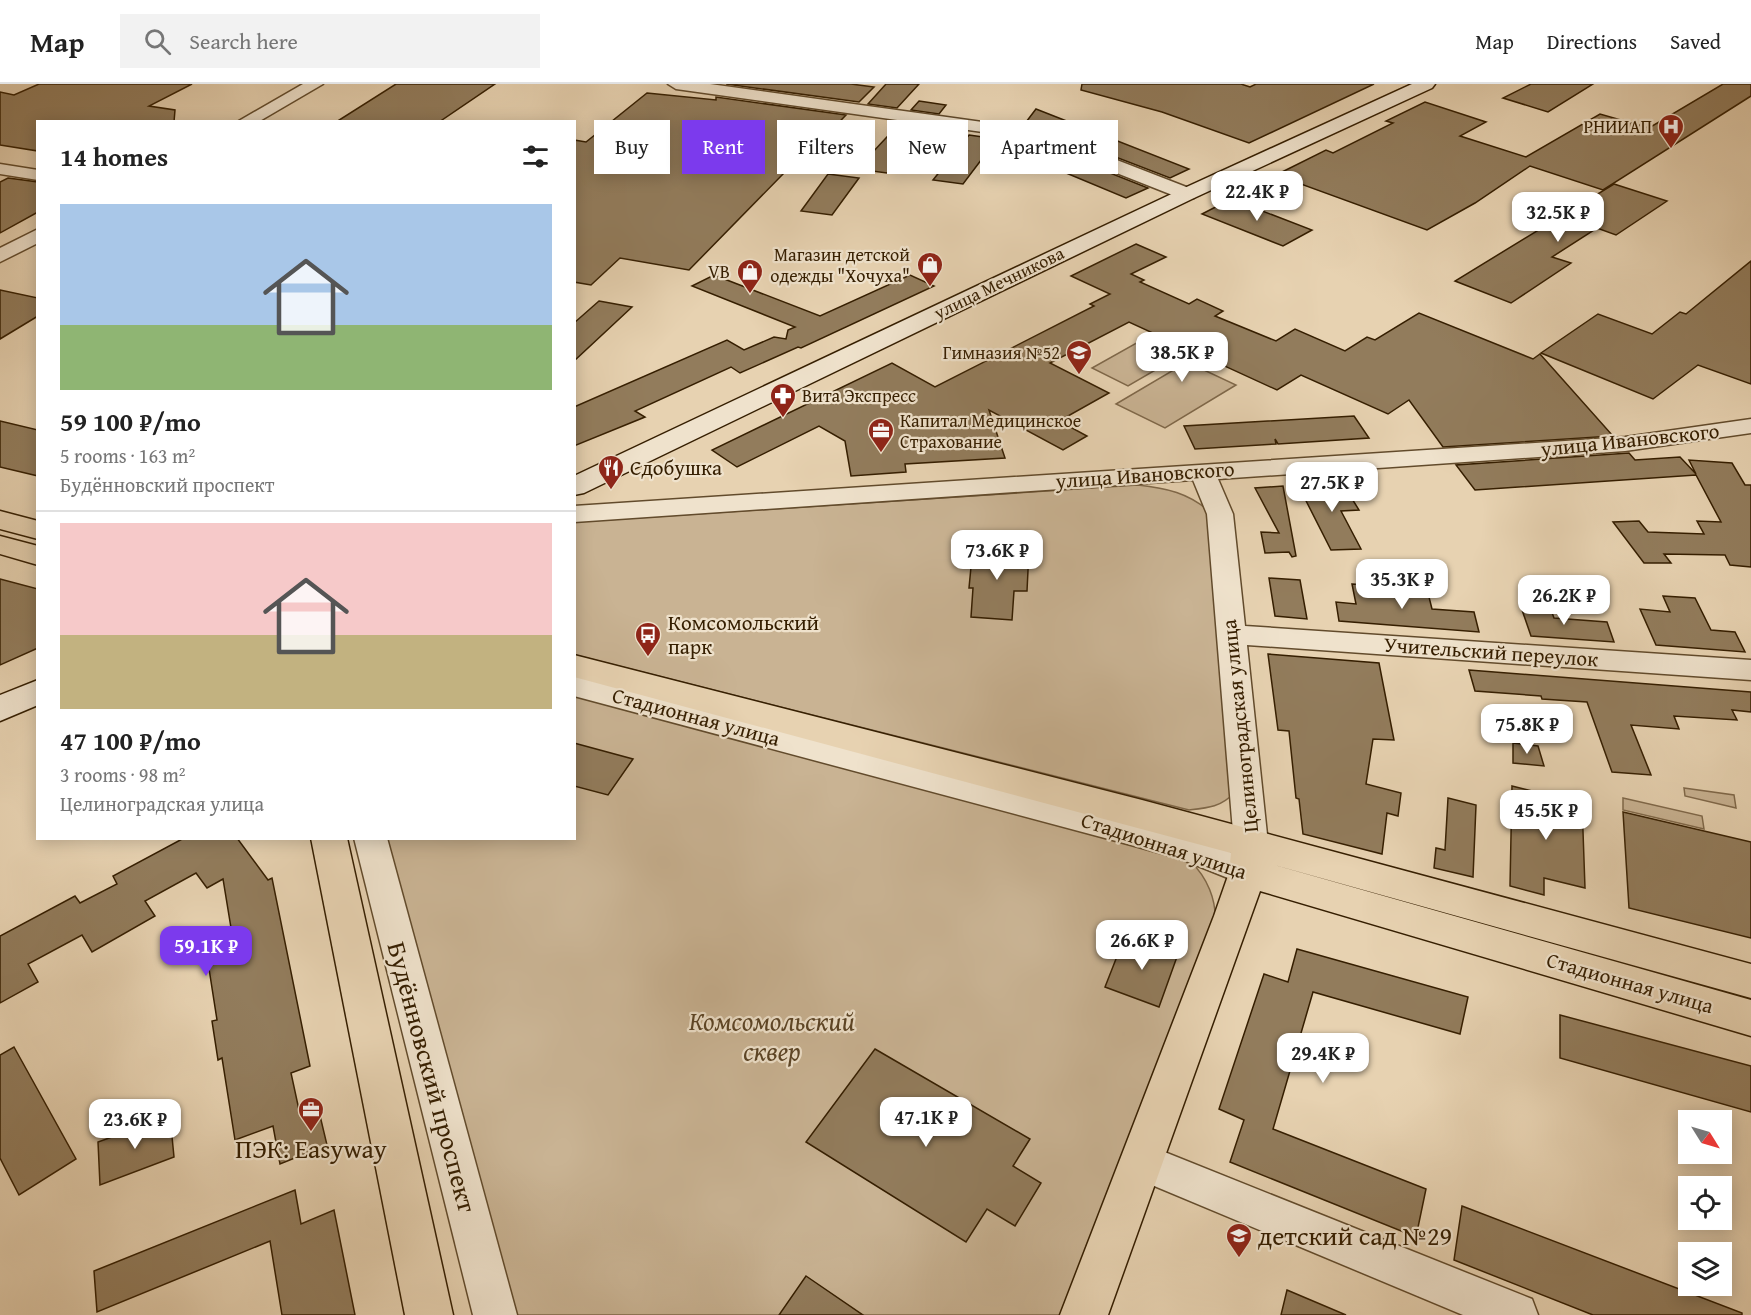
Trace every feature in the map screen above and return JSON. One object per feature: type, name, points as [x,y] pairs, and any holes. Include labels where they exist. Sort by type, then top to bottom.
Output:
[{"type":"main road","name":"улица Мечникова","points":[[585,482],[1187,194],[1426,84]]},
{"type":"main road","points":[[0,520],[36,529]]},
{"type":"main road","points":[[0,545],[36,555]]},
{"type":"main road","name":"Стадионная улица","points":[[576,667],[1249,859],[1751,1018]]},
{"type":"main road","points":[[0,709],[36,692]]},
{"type":"main road","name":"Будённовский проспект","points":[[329,840],[429,1315]]},
{"type":"main road","name":"Стадионная улица","points":[[1249,859],[1751,981]]},
{"type":"main road","name":"Целиноградская улица","points":[[1084,1315],[1142,1162],[1249,859]]},
{"type":"street","points":[[249,120],[315,84]]},
{"type":"street","points":[[676,84],[1011,131],[1049,140],[1187,194]]},
{"type":"street","points":[[0,169],[36,175]]},
{"type":"street","points":[[0,256],[36,237]]},
{"type":"street","name":"улица Ивановского","points":[[576,514],[1625,444],[1748,432]]},
{"type":"street","name":"Целиноградская улица","points":[[1202,471],[1220,514],[1249,859]]},
{"type":"street","points":[[585,482],[587,499],[598,508],[609,512]]},
{"type":"street","name":"Учительский переулок","points":[[1231,634],[1751,670]]},
{"type":"street","name":"Стадионная улица","points":[[576,687],[1186,848],[1249,859]]},
{"type":"street","name":"Будённовский проспект","points":[[371,840],[495,1315]]},
{"type":"street","points":[[1142,1162],[1516,1315]]},
{"type":"green space","points":[[1140,341],[1176,358],[1128,386],[1092,368]]},
{"type":"green space","points":[[1187,362],[1236,385],[1165,428],[1116,404]]},
{"type":"green space","points":[[1138,485],[1177,492],[1194,500],[1210,512],[1234,793],[1214,806],[1189,810],[576,655],[576,522]]},
{"type":"green space","name":"Комсомольский сквер","points":[[576,695],[1190,861],[1201,874],[1210,890],[1215,924],[1066,1315],[512,1315],[384,840],[576,840]]},
{"type":"green space","points":[[1684,788],[1734,795],[1736,808],[1685,796]]},
{"type":"green space","points":[[1623,798],[1702,816],[1704,829],[1623,810]]},
{"type":"building","points":[[39,84],[192,84],[149,106],[175,110],[174,120],[36,120],[36,151],[0,145],[0,92],[14,95]]},
{"type":"building","points":[[396,84],[495,84],[442,120],[339,120]]},
{"type":"building","points":[[726,84],[851,84],[874,87],[859,102]]},
{"type":"building","points":[[886,84],[919,84],[897,108],[868,104]]},
{"type":"building","points":[[1082,84],[1241,84],[1250,87],[1256,84],[1374,84],[1249,143],[1162,112],[1081,90]]},
{"type":"building","points":[[1531,84],[1593,84],[1548,112],[1503,98]]},
{"type":"building","points":[[1723,84],[1751,84],[1751,96],[1603,190],[1530,166],[1475,203],[1427,230],[1276,175],[1326,150],[1333,153],[1393,123],[1386,121],[1425,102],[1486,122],[1460,136],[1526,157],[1600,114],[1649,128]]},
{"type":"building","points":[[647,93],[716,100],[716,97],[846,115],[841,120],[777,120],[777,174],[783,174],[689,270],[620,258],[591,285],[576,282],[576,140],[586,142],[594,136],[594,174],[670,174],[670,120],[613,120]]},
{"type":"building","points":[[919,101],[946,105],[939,114],[911,110]]},
{"type":"building","points":[[1036,109],[1064,120],[1028,120]]},
{"type":"building","points":[[968,136],[980,137],[980,162],[963,184],[933,180],[938,174],[968,174]]},
{"type":"building","points":[[887,137],[887,173],[875,171],[875,150]]},
{"type":"building","points":[[1118,141],[1189,169],[1170,178],[1118,158]]},
{"type":"building","points":[[828,174],[859,178],[832,215],[801,211]]},
{"type":"building","points":[[1068,174],[1113,174],[1148,188],[1126,198]]},
{"type":"building","points":[[8,178],[36,182],[36,213],[0,233],[0,182]]},
{"type":"building","points":[[1614,184],[1667,201],[1616,235],[1597,228],[1552,257],[1571,263],[1511,303],[1455,281]]},
{"type":"building","points":[[1231,199],[1312,230],[1283,246],[1202,214]]},
{"type":"building","points":[[1136,244],[1166,257],[1131,274],[1144,280],[1140,282],[1189,304],[1197,299],[1223,311],[1215,316],[1276,341],[1295,329],[1345,351],[1367,337],[1375,340],[1419,313],[1533,359],[1540,354],[1613,436],[1443,447],[1409,400],[1388,414],[1301,375],[1277,390],[1129,322],[1050,363],[1109,393],[1059,421],[1087,436],[1063,450],[989,410],[1005,458],[905,464],[906,472],[851,476],[845,441],[819,426],[737,467],[712,450],[892,363],[935,387],[1094,306],[1090,304],[1110,294],[1071,276]]},
{"type":"building","points":[[1751,261],[1751,384],[1698,365],[1653,399],[1541,353],[1598,314],[1652,334],[1680,312],[1686,314]]},
{"type":"building","points":[[714,275],[820,316],[910,275],[934,286],[801,348],[798,347],[740,373],[731,367],[635,411],[645,417],[576,445],[576,406],[727,340],[744,350],[774,337],[786,339],[788,330],[795,327],[692,286]]},
{"type":"building","points":[[0,290],[36,298],[36,317],[0,339]]},
{"type":"building","points":[[599,301],[632,307],[576,359],[576,321]]},
{"type":"building","points":[[1354,416],[1369,438],[1278,444],[1275,439],[1276,444],[1195,449],[1184,426]]},
{"type":"building","points":[[0,421],[36,430],[36,476],[0,467]]},
{"type":"building","points":[[1629,453],[1635,460],[1680,457],[1696,474],[1689,460],[1732,463],[1745,485],[1751,485],[1751,567],[1730,565],[1725,555],[1664,554],[1671,563],[1644,563],[1613,522],[1639,521],[1648,532],[1704,534],[1697,521],[1721,522],[1696,475],[1475,490],[1456,465]]},
{"type":"building","points":[[1341,481],[1359,510],[1341,511],[1361,549],[1331,550],[1298,485]]},
{"type":"building","points":[[1283,486],[1296,556],[1292,557],[1289,552],[1265,553],[1261,532],[1279,533],[1255,488]]},
{"type":"building","points":[[973,546],[1029,550],[1027,591],[1014,591],[1012,620],[971,617],[973,588],[969,588]]},
{"type":"building","points":[[1269,578],[1300,580],[1307,619],[1275,616]]},
{"type":"building","points":[[0,579],[36,588],[36,649],[0,665]]},
{"type":"building","points":[[1352,584],[1427,589],[1432,609],[1474,612],[1479,632],[1339,621],[1336,602],[1356,604]]},
{"type":"building","points":[[1663,596],[1695,598],[1711,630],[1735,632],[1745,652],[1656,645],[1640,609],[1670,612]]},
{"type":"building","points":[[1520,604],[1550,607],[1554,618],[1607,622],[1614,642],[1531,636]]},
{"type":"building","points":[[1268,654],[1379,663],[1394,740],[1373,739],[1366,784],[1401,793],[1398,816],[1387,813],[1382,854],[1303,834],[1299,799],[1296,798],[1289,731],[1278,730]]},
{"type":"building","points":[[1469,670],[1751,692],[1751,712],[1732,710],[1737,720],[1674,716],[1679,729],[1631,725],[1651,775],[1612,772],[1587,702],[1475,691]]},
{"type":"building","points":[[1513,743],[1538,746],[1544,766],[1513,763]]},
{"type":"building","points":[[576,744],[633,759],[608,795],[576,787]]},
{"type":"building","points":[[1512,786],[1582,803],[1585,888],[1544,878],[1544,895],[1510,886]]},
{"type":"building","points":[[1448,798],[1476,805],[1473,877],[1434,868],[1436,848],[1445,850]]},
{"type":"building","points":[[1623,812],[1751,842],[1751,938],[1629,908]]},
{"type":"building","points":[[180,840],[238,840],[268,880],[272,878],[310,1066],[291,1073],[299,1110],[317,1103],[327,1145],[280,1164],[273,1126],[235,1140],[222,1058],[218,1060],[212,1021],[217,1020],[205,943],[232,934],[223,879],[207,888],[196,873],[145,901],[155,916],[92,952],[82,935],[28,964],[38,982],[0,1003],[0,936],[75,896],[80,903],[117,884],[113,876]]},
{"type":"building","points":[[1125,936],[1178,954],[1159,1007],[1105,987]]},
{"type":"building","points":[[1297,949],[1468,997],[1460,1034],[1313,992],[1273,1129],[1426,1189],[1416,1237],[1230,1162],[1244,1120],[1219,1109],[1264,974],[1288,982]]},
{"type":"building","points":[[1560,1015],[1751,1066],[1751,1112],[1560,1058]]},
{"type":"building","points":[[14,1047],[76,1159],[19,1195],[0,1158],[0,1055]]},
{"type":"building","points":[[875,1049],[1030,1139],[1013,1166],[1041,1183],[1015,1226],[987,1209],[966,1242],[806,1142]]},
{"type":"building","points":[[170,1116],[174,1157],[100,1185],[98,1142]]},
{"type":"building","points":[[295,1190],[301,1224],[334,1210],[355,1315],[282,1315],[270,1241],[97,1312],[94,1271]]},
{"type":"building","points":[[1462,1206],[1678,1289],[1678,1296],[1698,1296],[1742,1313],[1742,1315],[1593,1315],[1454,1260]]},
{"type":"building","points":[[806,1276],[863,1315],[779,1315]]},
{"type":"building","points":[[1287,1290],[1346,1315],[1281,1315]]},
{"type":"place","name":"РНИИАП","points":[[1671,150]]},
{"type":"place","name":"Магазин детской одежды \"Хочуха\"","points":[[930,288]]},
{"type":"place","name":"VB","points":[[750,295]]},
{"type":"place","name":"Гимназия №52","points":[[1079,376]]},
{"type":"place","name":"Вита Экспресс","points":[[783,419]]},
{"type":"place","name":"Капитал Медицинское Страхование","points":[[881,454]]},
{"type":"place","name":"Сдобушка","points":[[611,491]]},
{"type":"place","name":"Комсомольский парк","points":[[648,658]]},
{"type":"place","name":"ПЭК: Easyway","points":[[311,1133]]},
{"type":"place","name":"детский сад №29","points":[[1239,1259]]}]
